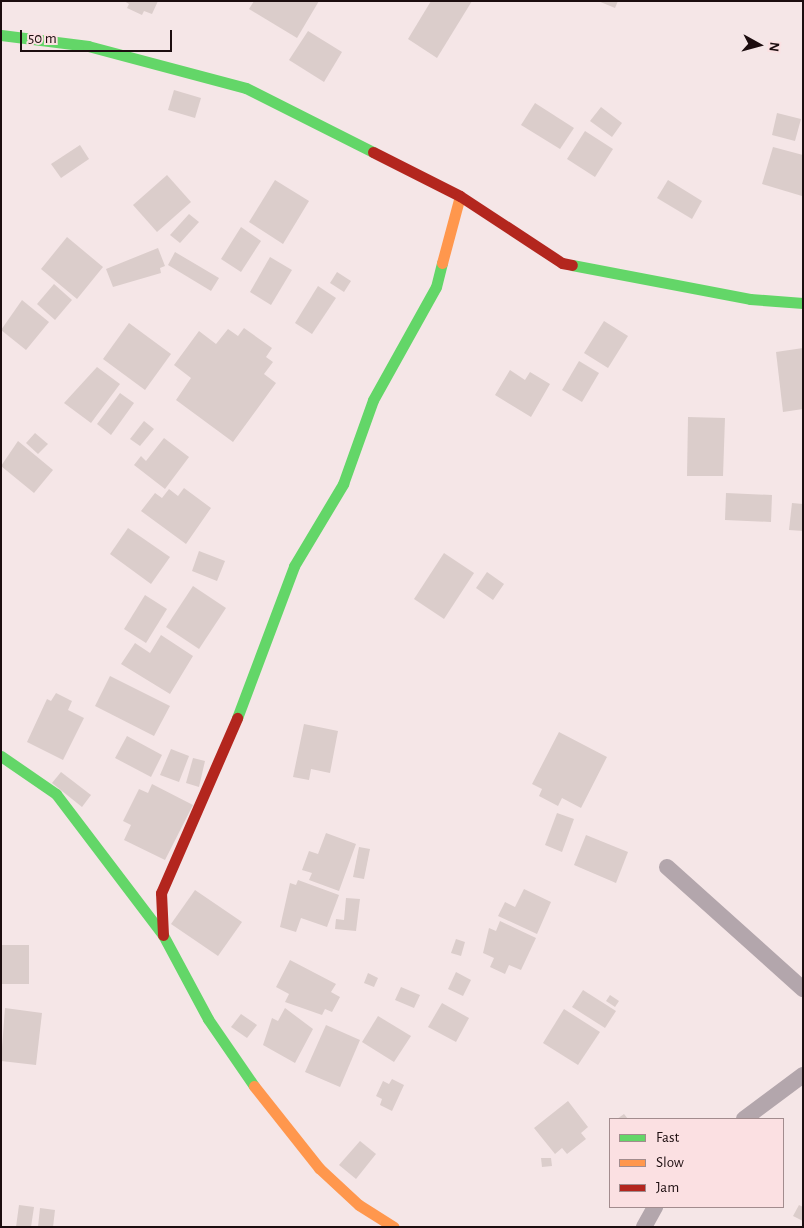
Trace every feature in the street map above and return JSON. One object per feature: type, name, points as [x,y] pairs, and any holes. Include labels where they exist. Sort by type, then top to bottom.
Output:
[{"type":"street","points":[[1,35],[88,46],[246,88],[460,196],[562,262],[750,299],[803,303]]},
{"type":"street","points":[[164,934],[161,893],[249,689],[294,566],[344,484],[373,400],[436,287],[460,196]]},
{"type":"street","points":[[1,756],[56,794],[164,934],[208,1019],[274,1114],[319,1168],[359,1205],[394,1227]]},
{"type":"street","points":[[667,868],[803,989]]},
{"type":"street","points":[[745,1118],[803,1075]]},
{"type":"street","points":[[644,1227],[654,1208]]},
{"type":"building","points":[[124,1],[158,1],[152,14],[144,11],[142,15],[127,8],[129,4]]},
{"type":"building","points":[[254,1],[319,1],[297,38],[249,9]]},
{"type":"building","points":[[431,1],[472,1],[437,58],[408,39]]},
{"type":"building","points":[[598,1],[618,1],[615,8]]},
{"type":"building","points":[[308,31],[342,52],[324,82],[289,60]]},
{"type":"building","points":[[174,90],[201,98],[195,118],[168,110]]},
{"type":"building","points":[[535,103],[574,128],[560,149],[521,125]]},
{"type":"building","points":[[601,107],[622,123],[612,137],[590,121]]},
{"type":"building","points":[[777,113],[801,119],[795,141],[772,135]]},
{"type":"building","points":[[585,131],[613,149],[595,177],[567,159]]},
{"type":"building","points":[[80,145],[89,159],[61,178],[51,164]]},
{"type":"building","points":[[773,147],[803,155],[802,196],[762,184]]},
{"type":"building","points":[[167,175],[191,202],[157,232],[133,205]]},
{"type":"building","points":[[275,180],[309,201],[283,244],[249,222]]},
{"type":"building","points":[[668,180],[702,201],[692,219],[657,198]]},
{"type":"building","points":[[189,214],[199,222],[180,243],[170,235]]},
{"type":"building","points":[[241,227],[261,241],[241,272],[221,259]]},
{"type":"building","points":[[67,237],[103,267],[77,299],[41,269]]},
{"type":"building","points":[[158,248],[165,266],[160,268],[161,273],[113,287],[106,269]]},
{"type":"building","points":[[175,252],[219,278],[211,291],[168,265]]},
{"type":"building","points":[[270,257],[292,270],[271,305],[250,292]]},
{"type":"building","points":[[337,272],[351,281],[344,292],[330,283]]},
{"type":"building","points":[[54,284],[72,300],[55,320],[37,304]]},
{"type":"building","points":[[318,286],[336,298],[312,334],[295,323]]},
{"type":"building","points":[[22,300],[49,322],[26,350],[1,330]]},
{"type":"building","points":[[604,321],[628,336],[608,368],[584,353]]},
{"type":"building","points":[[129,323],[171,354],[145,390],[103,359]]},
{"type":"building","points":[[244,328],[272,348],[266,357],[273,362],[264,374],[276,383],[233,442],[176,400],[191,378],[174,365],[199,331],[216,344],[228,329],[238,336]]},
{"type":"building","points":[[803,348],[803,409],[783,412],[776,352]]},
{"type":"building","points":[[579,361],[599,373],[582,402],[562,390]]},
{"type":"building","points":[[97,367],[120,384],[91,423],[64,403]]},
{"type":"building","points":[[510,370],[525,380],[530,372],[550,384],[531,417],[495,395]]},
{"type":"building","points":[[120,393],[134,403],[111,435],[97,424]]},
{"type":"building","points":[[688,417],[725,418],[723,476],[687,476]]},
{"type":"building","points":[[144,421],[154,429],[140,446],[130,439]]},
{"type":"building","points":[[35,433],[48,444],[38,454],[26,443]]},
{"type":"building","points":[[164,438],[189,457],[165,489],[134,465],[141,456],[146,461]]},
{"type":"building","points":[[18,441],[53,470],[34,493],[1,466]]},
{"type":"building","points":[[184,488],[211,508],[186,544],[141,511],[155,493],[162,498],[169,489],[178,496]]},
{"type":"building","points":[[726,493],[772,495],[771,522],[725,520]]},
{"type":"building","points":[[792,503],[803,504],[803,531],[789,530]]},
{"type":"building","points":[[128,528],[170,557],[151,584],[110,554]]},
{"type":"building","points":[[199,551],[225,561],[217,581],[192,571]]},
{"type":"building","points":[[444,553],[474,573],[444,619],[414,599]]},
{"type":"building","points":[[487,572],[504,584],[493,600],[476,588]]},
{"type":"building","points":[[193,586],[226,608],[199,649],[166,627]]},
{"type":"building","points":[[145,595],[167,609],[146,643],[124,629]]},
{"type":"building","points":[[161,635],[193,656],[170,694],[121,664],[135,643],[150,653]]},
{"type":"building","points":[[110,676],[170,706],[154,736],[95,706]]},
{"type":"building","points":[[56,693],[72,701],[68,710],[84,718],[63,760],[27,742],[47,699],[51,701]]},
{"type":"building","points":[[304,724],[338,731],[330,773],[311,769],[309,780],[293,777]]},
{"type":"building","points":[[559,732],[607,757],[581,808],[562,798],[558,806],[539,796],[542,789],[532,784]]},
{"type":"building","points":[[127,736],[162,755],[151,777],[115,758]]},
{"type":"building","points":[[171,749],[189,756],[179,782],[160,775]]},
{"type":"building","points":[[193,758],[205,761],[199,787],[186,783]]},
{"type":"building","points":[[61,772],[91,795],[82,807],[52,783]]},
{"type":"building","points":[[152,784],[193,805],[165,860],[124,840],[131,825],[123,821],[139,789],[148,793]]},
{"type":"building","points":[[557,813],[574,819],[562,852],[545,845]]},
{"type":"building","points":[[326,833],[356,844],[339,891],[309,880],[312,873],[302,870],[309,851],[318,854]]},
{"type":"building","points":[[586,835],[628,852],[616,883],[574,865]]},
{"type":"building","points":[[359,847],[370,849],[364,879],[353,877]]},
{"type":"building","points":[[298,880],[339,895],[327,927],[301,918],[296,932],[280,927],[290,883],[296,885]]},
{"type":"building","points":[[524,889],[551,902],[537,934],[498,916],[505,902],[515,907]]},
{"type":"building","points":[[195,890],[242,922],[218,956],[171,924]]},
{"type":"building","points":[[346,898],[360,899],[356,931],[335,929],[336,919],[344,920]]},
{"type":"building","points":[[500,921],[536,938],[521,970],[509,965],[505,974],[490,967],[494,958],[483,953],[489,928],[496,931]]},
{"type":"building","points":[[456,939],[465,942],[461,956],[451,953]]},
{"type":"building","points":[[1,945],[29,945],[29,984],[1,984]]},
{"type":"building","points":[[290,960],[336,984],[331,992],[340,997],[332,1012],[325,1009],[322,1015],[285,1002],[289,994],[276,987]]},
{"type":"building","points":[[456,972],[471,980],[463,996],[448,989]]},
{"type":"building","points":[[368,973],[378,978],[374,987],[364,983]]},
{"type":"building","points":[[401,987],[420,995],[414,1008],[395,1000]]},
{"type":"building","points":[[583,990],[616,1011],[605,1028],[572,1007]]},
{"type":"building","points":[[610,995],[619,1001],[615,1007],[606,1001]]},
{"type":"building","points":[[442,1003],[469,1018],[456,1042],[428,1027]]},
{"type":"building","points":[[5,1008],[42,1013],[36,1065],[1,1061]]},
{"type":"building","points":[[285,1008],[313,1029],[295,1063],[263,1045],[272,1018],[278,1021]]},
{"type":"building","points":[[564,1009],[600,1032],[578,1065],[543,1043]]},
{"type":"building","points":[[241,1014],[257,1025],[247,1038],[231,1027]]},
{"type":"building","points":[[378,1016],[411,1036],[394,1062],[362,1042]]},
{"type":"building","points":[[326,1025],[360,1040],[340,1087],[305,1072]]},
{"type":"building","points":[[392,1079],[404,1085],[392,1111],[380,1105],[382,1099],[376,1096],[383,1081],[389,1084]]},
{"type":"building","points":[[568,1101],[588,1127],[581,1133],[586,1139],[567,1154],[562,1148],[555,1154],[534,1128]]},
{"type":"building","points":[[624,1114],[627,1118],[618,1118]]},
{"type":"building","points":[[360,1141],[376,1154],[356,1179],[339,1165]]},
{"type":"building","points":[[541,1158],[551,1158],[552,1166],[542,1167]]},
{"type":"building","points":[[19,1205],[34,1207],[31,1227],[16,1227]]},
{"type":"building","points":[[799,1205],[803,1207],[803,1221],[793,1216]]},
{"type":"building","points":[[40,1208],[55,1210],[53,1227],[38,1227]]},
{"type":"traffic: fast","points":[[1,35],[88,46],[246,88],[373,152]]},
{"type":"traffic: fast","points":[[237,718],[294,566],[343,484],[373,400],[436,287],[442,263]]},
{"type":"traffic: fast","points":[[572,265],[750,299],[803,303]]},
{"type":"traffic: fast","points":[[1,756],[56,794],[163,935],[208,1019],[254,1086]]},
{"type":"traffic: slow","points":[[442,263],[460,196]]},
{"type":"traffic: slow","points":[[254,1086],[319,1168],[359,1205],[394,1227]]},
{"type":"traffic: jam","points":[[373,152],[460,196],[562,263],[572,265]]},
{"type":"traffic: jam","points":[[163,935],[161,893],[237,718]]}]
